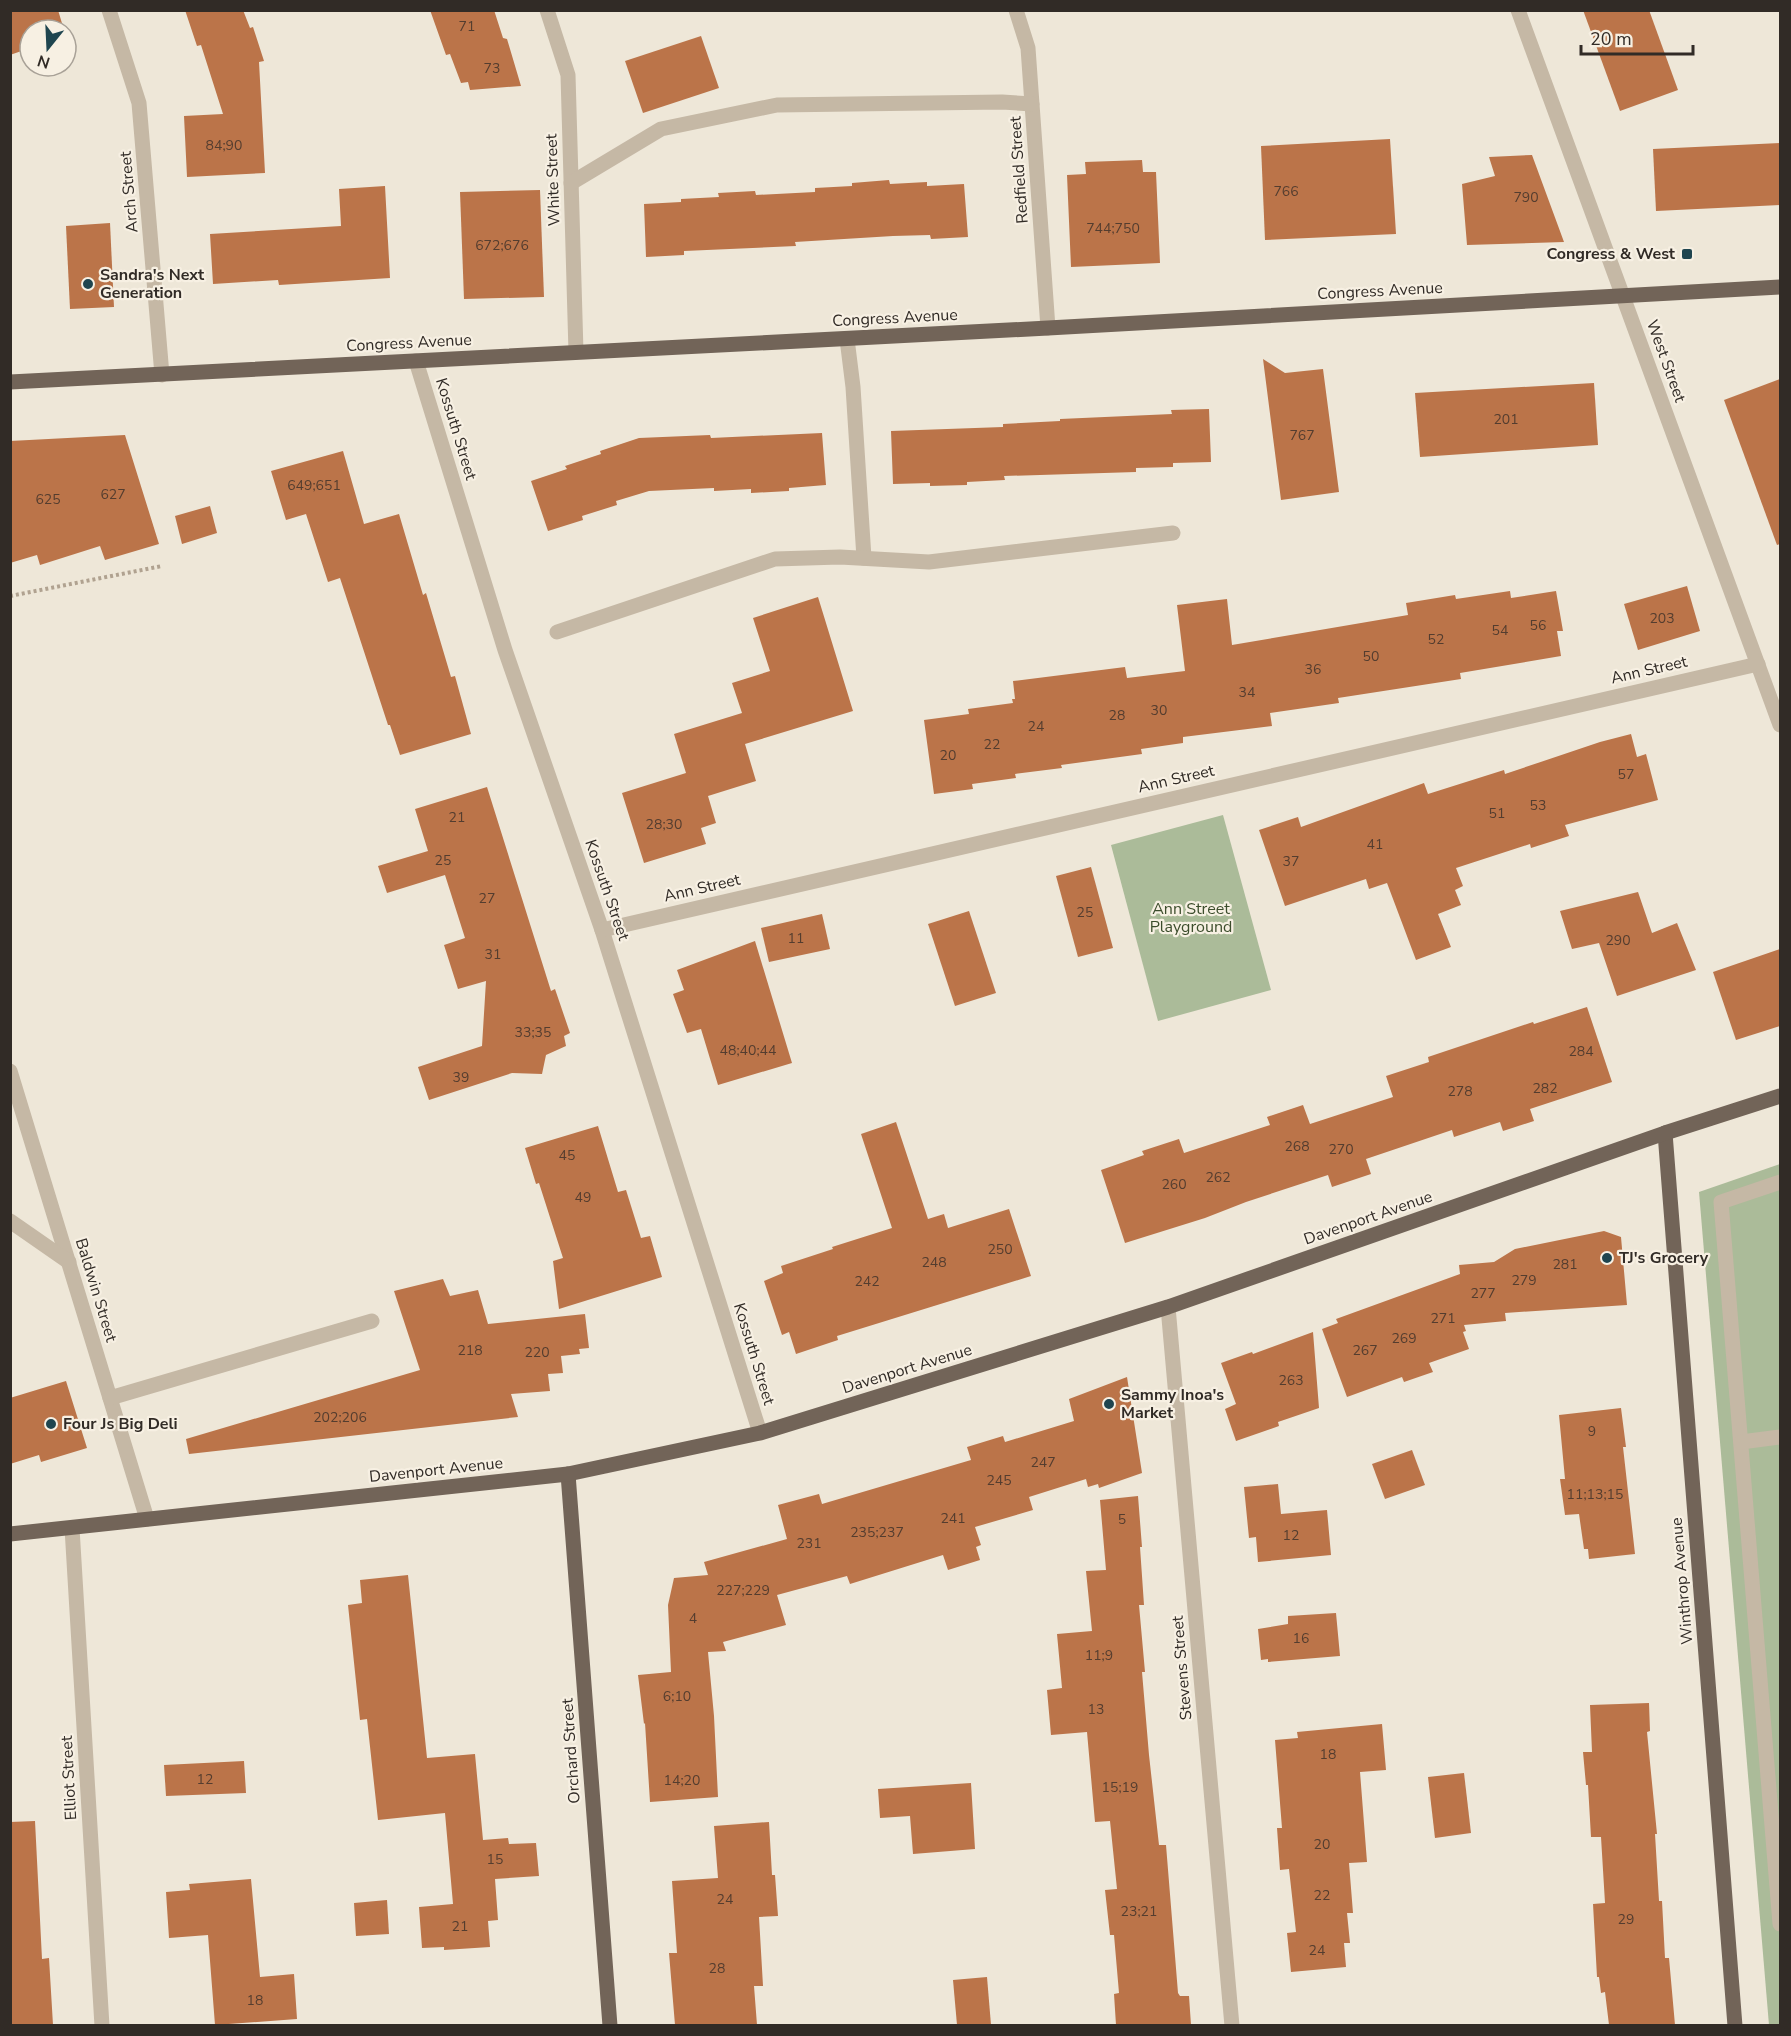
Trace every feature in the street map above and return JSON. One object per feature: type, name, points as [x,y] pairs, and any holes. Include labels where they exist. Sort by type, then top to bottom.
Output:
[{"type":"main road","name":"Congress Avenue","points":[[10,382],[848,339],[1780,287]]},
{"type":"main road","name":"Davenport Avenue","points":[[10,1534],[568,1474],[760,1433],[1168,1307],[1665,1133],[1780,1096]]},
{"type":"main road","name":"Winthrop Avenue","points":[[1665,1133],[1735,2025]]},
{"type":"main road","name":"Orchard Street","points":[[568,1474],[610,2025]]},
{"type":"street","name":"Arch Street","points":[[109,10],[139,103],[162,375]]},
{"type":"street","name":"White Street","points":[[547,10],[568,75],[576,352]]},
{"type":"street","name":"Redfield Street","points":[[1016,10],[1028,48],[1048,328]]},
{"type":"street","name":"West Street","points":[[1518,10],[1780,725]]},
{"type":"street","points":[[571,183],[661,129],[777,105],[1002,102],[1032,104]]},
{"type":"street","points":[[848,339],[854,387],[864,558]]},
{"type":"street","name":"Kossuth Street","points":[[416,361],[504,650],[602,930],[760,1433]]},
{"type":"street","points":[[557,632],[775,559],[840,557],[929,562],[1173,533]]},
{"type":"street","name":"Ann Street","points":[[602,930],[1758,664]]},
{"type":"street","name":"Baldwin Street","points":[[10,1071],[147,1519]]},
{"type":"street","points":[[1780,1182],[1721,1202],[1780,1924]]},
{"type":"street","points":[[10,1221],[69,1262]]},
{"type":"street","name":"Stevens Street","points":[[1168,1307],[1232,2025]]},
{"type":"street","points":[[110,1398],[372,1321]]},
{"type":"street","points":[[1741,1442],[1780,1437]]},
{"type":"street","name":"Elliot Street","points":[[72,1528],[102,2025]]},
{"type":"street","points":[[1764,1729],[1780,1728]]},
{"type":"path","points":[[10,596],[162,566]]},
{"type":"green space","name":"Ann Street Playground","points":[[1223,815],[1271,990],[1158,1021],[1111,845]]},
{"type":"green space","points":[[1780,1164],[1780,2025],[1769,2025],[1699,1192]]},
{"type":"building","points":[[10,10],[58,10],[60,18],[18,18],[18,52],[10,55]]},
{"type":"building","points":[[185,10],[243,10],[250,28],[253,27],[264,61],[259,62],[265,173],[187,177],[184,116],[223,114],[201,45],[197,46]]},
{"type":"building","points":[[430,10],[494,10],[503,38],[507,39],[521,86],[470,90],[468,82],[461,83],[450,54],[446,55]]},
{"type":"building","points":[[1583,10],[1649,10],[1678,90],[1620,111]]},
{"type":"building","points":[[701,36],[719,88],[643,113],[625,61]]},
{"type":"building","points":[[1390,139],[1396,234],[1265,240],[1261,146]]},
{"type":"building","points":[[1780,143],[1780,205],[1656,211],[1653,149]]},
{"type":"building","points":[[1532,155],[1564,242],[1467,245],[1462,184],[1495,176],[1489,157]]},
{"type":"building","points":[[1142,160],[1143,172],[1156,172],[1160,263],[1071,267],[1067,175],[1086,174],[1085,162]]},
{"type":"building","points":[[889,180],[890,184],[927,182],[927,186],[964,184],[968,237],[931,239],[930,235],[893,236],[795,242],[796,246],[684,251],[684,255],[646,257],[644,204],[719,197],[718,193],[755,191],[756,195],[815,192],[815,188],[852,186],[852,183]]},
{"type":"building","points":[[385,186],[390,278],[279,285],[278,280],[213,284],[210,234],[341,226],[339,189]]},
{"type":"building","points":[[540,190],[544,297],[464,299],[460,192]]},
{"type":"building","points":[[110,223],[114,307],[70,309],[66,226]]},
{"type":"building","points":[[1263,359],[1285,373],[1323,369],[1339,492],[1281,500]]},
{"type":"building","points":[[1780,379],[1780,544],[1777,545],[1724,400]]},
{"type":"building","points":[[1594,383],[1598,445],[1420,457],[1415,393]]},
{"type":"building","points":[[1209,409],[1211,462],[1173,463],[1173,467],[1136,468],[1136,472],[1004,476],[1005,480],[967,482],[967,485],[893,484],[891,431],[1003,427],[1003,424],[1060,421],[1060,419],[1172,414],[1171,410]]},
{"type":"building","points":[[822,433],[826,485],[789,488],[789,491],[751,493],[751,489],[714,491],[714,488],[649,491],[616,501],[617,505],[582,516],[583,520],[548,531],[531,481],[567,469],[565,466],[601,454],[600,451],[639,438],[710,435],[711,438]]},
{"type":"building","points":[[125,435],[159,544],[105,560],[100,546],[40,565],[37,555],[10,563],[10,441]]},
{"type":"building","points":[[343,451],[364,524],[399,514],[451,677],[455,676],[471,734],[400,755],[340,578],[328,582],[306,514],[286,520],[271,471]]},
{"type":"building","points":[[210,506],[217,533],[182,544],[175,516]]},
{"type":"building","points":[[1687,586],[1700,631],[1638,650],[1624,604]]},
{"type":"building","points":[[1510,591],[1511,598],[1556,591],[1563,631],[1557,631],[1561,656],[1460,673],[1461,679],[1338,698],[1339,703],[1270,713],[1272,726],[1183,737],[1183,743],[1141,749],[1142,754],[1061,765],[1062,768],[1015,774],[1016,778],[972,784],[973,789],[934,794],[924,720],[969,714],[968,709],[1013,703],[1012,699],[1015,699],[1013,681],[1125,667],[1127,678],[1185,671],[1177,605],[1227,599],[1232,645],[1408,615],[1406,603],[1455,595],[1456,599]]},
{"type":"building","points":[[818,597],[853,711],[745,744],[756,781],[708,796],[716,823],[701,828],[706,844],[644,863],[622,793],[686,773],[674,734],[742,713],[732,683],[770,671],[753,618]]},
{"type":"building","points":[[1631,734],[1637,757],[1646,754],[1658,800],[1565,825],[1569,836],[1531,848],[1530,844],[1456,868],[1463,886],[1455,890],[1461,905],[1438,914],[1451,947],[1416,960],[1387,883],[1369,889],[1366,879],[1285,906],[1259,830],[1298,817],[1301,827],[1424,783],[1428,794],[1504,770],[1505,774]]},
{"type":"building","points":[[487,787],[551,991],[555,989],[570,1033],[564,1036],[566,1046],[546,1055],[542,1074],[512,1073],[429,1100],[418,1067],[482,1046],[486,981],[458,989],[444,945],[465,938],[445,875],[387,893],[378,866],[428,851],[415,809]]},
{"type":"building","points":[[1091,867],[1113,948],[1078,957],[1056,876]]},
{"type":"building","points":[[1638,892],[1652,933],[1677,923],[1696,970],[1617,996],[1599,943],[1572,949],[1560,911]]},
{"type":"building","points":[[969,911],[996,993],[955,1006],[928,924]]},
{"type":"building","points":[[822,914],[830,949],[769,962],[761,928]]},
{"type":"building","points":[[755,941],[792,1063],[718,1085],[701,1029],[687,1033],[673,994],[684,990],[677,970]]},
{"type":"building","points":[[1780,949],[1780,1026],[1736,1040],[1713,972]]},
{"type":"building","points":[[1587,1007],[1612,1082],[1530,1109],[1534,1121],[1503,1131],[1500,1122],[1454,1137],[1452,1130],[1366,1159],[1371,1174],[1332,1187],[1328,1175],[1125,1243],[1101,1170],[1144,1155],[1142,1151],[1179,1139],[1184,1153],[1270,1125],[1267,1117],[1303,1105],[1310,1124],[1393,1097],[1386,1076],[1429,1062],[1428,1057],[1533,1022],[1534,1024]]},
{"type":"building","points":[[896,1122],[928,1219],[944,1214],[948,1228],[1009,1209],[1031,1276],[837,1336],[838,1340],[796,1354],[789,1332],[782,1335],[764,1281],[783,1273],[781,1266],[892,1228],[861,1134]]},
{"type":"building","points":[[598,1126],[618,1192],[626,1190],[641,1238],[650,1236],[662,1277],[559,1309],[553,1261],[563,1258],[539,1183],[536,1184],[525,1148]]},
{"type":"building","points":[[1604,1231],[1621,1237],[1627,1305],[1505,1313],[1506,1321],[1464,1325],[1466,1331],[1463,1332],[1469,1349],[1429,1363],[1433,1372],[1404,1382],[1402,1377],[1347,1397],[1322,1329],[1338,1323],[1336,1319],[1460,1274],[1459,1265],[1494,1262],[1515,1249]]},
{"type":"building","points":[[443,1279],[450,1296],[478,1290],[488,1324],[585,1314],[589,1348],[579,1349],[580,1354],[561,1356],[563,1373],[548,1374],[550,1391],[511,1394],[518,1417],[189,1454],[186,1439],[420,1370],[394,1291]]},
{"type":"building","points":[[1313,1332],[1319,1408],[1278,1422],[1279,1426],[1236,1441],[1225,1409],[1236,1404],[1221,1363]]},
{"type":"building","points":[[1127,1377],[1142,1473],[1099,1488],[1098,1484],[1088,1487],[1086,1479],[1029,1497],[1033,1510],[975,1527],[981,1545],[976,1547],[980,1560],[948,1570],[943,1555],[850,1584],[847,1576],[777,1595],[786,1625],[723,1642],[726,1651],[708,1652],[718,1797],[650,1802],[645,1723],[638,1675],[671,1672],[668,1605],[674,1578],[708,1575],[704,1562],[787,1539],[778,1505],[819,1494],[822,1504],[971,1460],[967,1447],[1003,1436],[1005,1442],[1074,1421],[1069,1399]]},
{"type":"building","points":[[66,1381],[87,1448],[41,1462],[39,1455],[10,1464],[10,1398]]},
{"type":"building","points":[[1621,1408],[1635,1554],[1589,1559],[1588,1549],[1584,1549],[1579,1514],[1565,1515],[1560,1479],[1565,1479],[1559,1415]]},
{"type":"building","points":[[1412,1450],[1425,1485],[1385,1499],[1372,1464]]},
{"type":"building","points":[[1278,1484],[1281,1514],[1327,1510],[1331,1555],[1258,1562],[1256,1537],[1249,1538],[1244,1487]]},
{"type":"building","points":[[1138,1496],[1144,1605],[1139,1605],[1149,1755],[1159,1845],[1166,1845],[1178,1993],[1180,1996],[1189,1996],[1191,2025],[1116,2025],[1114,1994],[1119,1993],[1114,1935],[1110,1935],[1105,1890],[1117,1889],[1110,1821],[1095,1822],[1087,1732],[1051,1735],[1047,1690],[1062,1688],[1057,1634],[1092,1631],[1086,1571],[1106,1570],[1100,1500]]},
{"type":"building","points":[[408,1575],[427,1758],[475,1754],[483,1840],[508,1838],[509,1844],[536,1843],[539,1876],[495,1879],[498,1920],[488,1921],[490,1947],[444,1950],[444,1947],[422,1948],[419,1907],[453,1904],[445,1813],[378,1820],[367,1719],[360,1720],[348,1605],[362,1603],[360,1580]]},
{"type":"building","points":[[1336,1613],[1340,1656],[1268,1662],[1268,1659],[1261,1660],[1258,1629],[1288,1624],[1288,1616]]},
{"type":"building","points":[[1649,1703],[1650,1731],[1647,1732],[1657,1834],[1655,1834],[1659,1901],[1662,1901],[1665,1958],[1669,1958],[1675,2025],[1609,2025],[1605,1992],[1601,1993],[1599,1977],[1597,1977],[1593,1904],[1605,1903],[1601,1837],[1591,1837],[1588,1785],[1586,1785],[1583,1752],[1592,1752],[1590,1705]]},
{"type":"building","points":[[1382,1724],[1386,1770],[1360,1772],[1367,1862],[1349,1863],[1353,1913],[1347,1913],[1350,1943],[1344,1943],[1346,1967],[1291,1972],[1287,1933],[1296,1932],[1289,1869],[1280,1870],[1277,1828],[1282,1828],[1275,1740],[1298,1738],[1297,1732]]},
{"type":"building","points":[[244,1761],[246,1793],[166,1796],[164,1765]]},
{"type":"building","points":[[1464,1773],[1471,1833],[1435,1838],[1428,1777]]},
{"type":"building","points":[[971,1783],[975,1849],[913,1854],[910,1816],[880,1818],[878,1789]]},
{"type":"building","points":[[35,1821],[42,1959],[49,1958],[53,2025],[10,2025],[10,1822]]},
{"type":"building","points":[[769,1822],[772,1875],[775,1875],[778,1916],[759,1917],[763,1986],[754,1986],[757,2025],[675,2025],[669,1953],[677,1953],[672,1881],[718,1878],[714,1826]]},
{"type":"building","points":[[251,1879],[260,1977],[294,1974],[297,2019],[215,2025],[208,1935],[169,1938],[166,1892],[190,1890],[189,1884]]},
{"type":"building","points":[[387,1900],[389,1934],[356,1936],[354,1903]]},
{"type":"building","points":[[987,1977],[991,2025],[957,2025],[953,1980]]},
{"type":"place","name":"Congress & West","points":[[1687,254]]},
{"type":"place","name":"Sandra's Next Generation","points":[[88,284]]},
{"type":"place","name":"TJ's Grocery","points":[[1607,1258]]},
{"type":"place","name":"Sammy Inoa's Market","points":[[1109,1404]]},
{"type":"place","name":"Four Js Big Deli","points":[[51,1424]]}]
